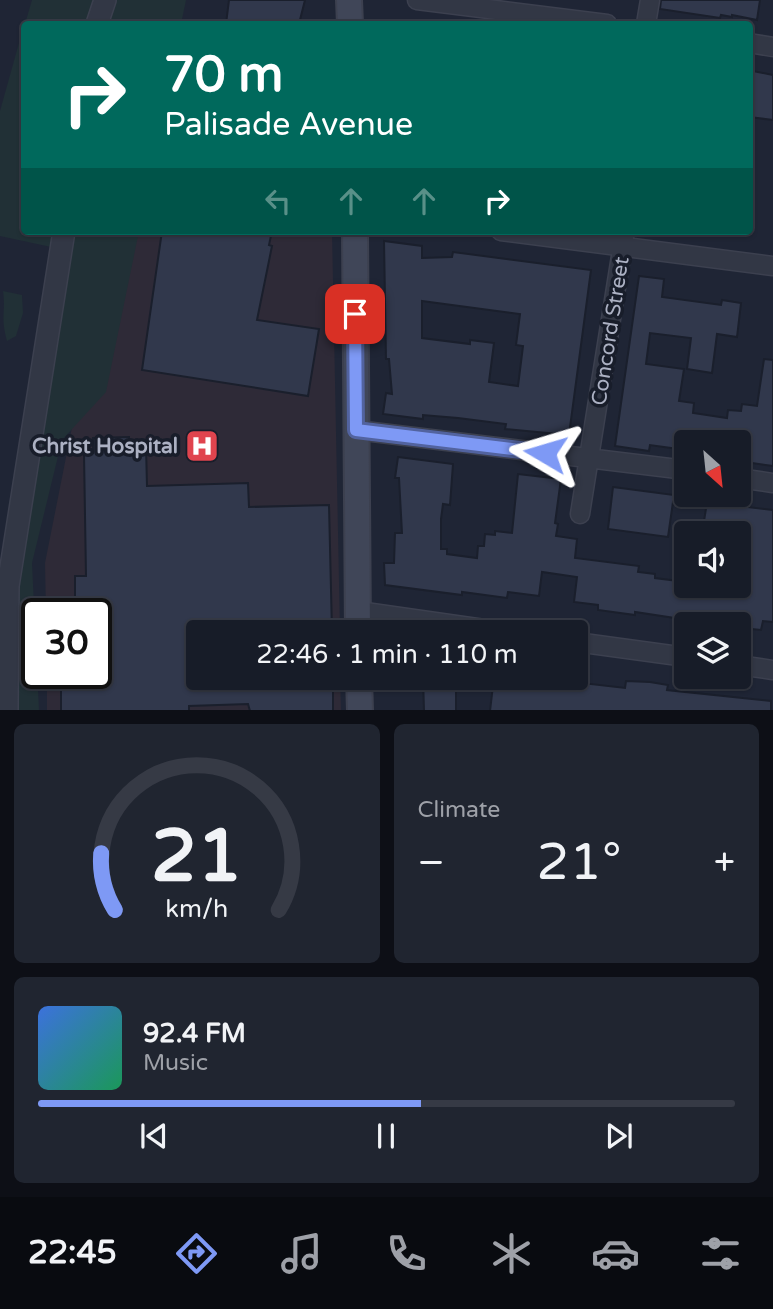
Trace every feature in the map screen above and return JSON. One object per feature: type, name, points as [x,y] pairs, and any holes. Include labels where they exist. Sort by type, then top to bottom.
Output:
[{"type":"main road","points":[[349,0],[350,21]]},
{"type":"main road","points":[[355,235],[358,620]]},
{"type":"main road","points":[[359,690],[360,710]]},
{"type":"street","points":[[98,21],[106,0]]},
{"type":"street","points":[[417,0],[583,21]]},
{"type":"street","points":[[646,21],[650,0]]},
{"type":"street","points":[[753,44],[773,47]]},
{"type":"street","points":[[7,710],[8,586],[63,235]]},
{"type":"street","points":[[572,235],[625,238],[773,266]]},
{"type":"street","name":"Concord Street","points":[[580,514],[625,238]]},
{"type":"street","points":[[356,430],[674,469]]},
{"type":"street","points":[[751,480],[773,483]]},
{"type":"street","points":[[588,644],[674,655]]},
{"type":"street","points":[[751,667],[773,670]]},
{"type":"shaded area","points":[[32,0],[186,0],[182,21],[26,21]]},
{"type":"shaded area","points":[[21,36],[21,235],[138,235],[106,392],[62,440],[32,563],[34,598],[21,598],[21,689],[38,689],[39,710],[7,710],[10,524],[51,247],[0,236],[0,111]]},
{"type":"shaded area","name":"Christ Hospital","points":[[118,235],[332,235],[340,620],[186,620],[186,690],[340,690],[341,710],[47,710],[47,689],[112,689],[112,598],[46,598],[45,563],[75,412]]},
{"type":"shaded area","points":[[3,291],[22,295],[23,313],[16,336],[7,341],[4,325]]},
{"type":"building","points":[[229,0],[305,0],[300,21],[226,21]]},
{"type":"building","points":[[661,0],[760,0],[757,20],[732,15],[721,15],[720,18],[660,9]]},
{"type":"building","points":[[753,71],[773,75],[773,120],[753,118]]},
{"type":"building","points":[[161,235],[271,235],[269,245],[272,246],[257,320],[319,329],[308,396],[142,370]]},
{"type":"building","points":[[384,241],[422,246],[422,258],[452,257],[453,252],[591,270],[569,435],[505,429],[506,424],[458,418],[423,415],[423,419],[383,414],[386,393],[392,394],[389,359],[386,359]],"holes":[[[422,301],[520,314],[516,345],[523,346],[518,386],[489,382],[494,343],[470,340],[470,344],[422,338]]]},
{"type":"building","points":[[639,276],[664,279],[662,297],[721,305],[722,300],[741,303],[737,337],[717,334],[712,373],[687,369],[691,338],[650,333],[646,364],[684,369],[679,401],[694,403],[693,413],[727,418],[728,410],[741,411],[742,404],[757,406],[764,359],[773,360],[773,466],[751,463],[751,430],[674,430],[674,448],[650,445],[649,451],[615,446]]},
{"type":"building","points":[[129,437],[129,446],[146,446],[147,486],[248,483],[249,507],[329,505],[332,620],[186,620],[186,690],[333,690],[333,710],[250,710],[248,704],[189,706],[189,710],[61,710],[61,689],[112,689],[112,598],[75,598],[75,576],[86,576],[84,454],[93,453],[93,438]]},
{"type":"building","points":[[398,457],[453,464],[450,505],[443,504],[441,549],[447,549],[447,554],[477,558],[478,546],[484,546],[485,534],[495,535],[495,531],[512,533],[518,474],[561,479],[555,523],[558,524],[556,536],[577,539],[575,558],[639,566],[638,572],[674,580],[674,598],[751,598],[751,521],[704,521],[706,508],[773,510],[773,622],[763,621],[761,630],[751,629],[751,612],[674,612],[674,618],[598,610],[598,605],[574,602],[577,577],[542,572],[539,596],[508,592],[507,598],[462,592],[462,595],[385,585],[384,563],[394,563],[395,533],[402,533],[399,478],[395,478]]},
{"type":"building","points":[[613,487],[674,495],[668,537],[608,529]]},
{"type":"building","points":[[626,681],[668,685],[667,690],[771,701],[771,710],[490,710],[492,690],[588,690],[588,684],[625,688]]},
{"type":"building","points":[[423,690],[456,690],[456,710],[424,710]]},
{"type":"place","name":"Christ Hospital","points":[[202,446]]},
{"type":"route","points":[[355,314],[356,430],[545,453]]}]
